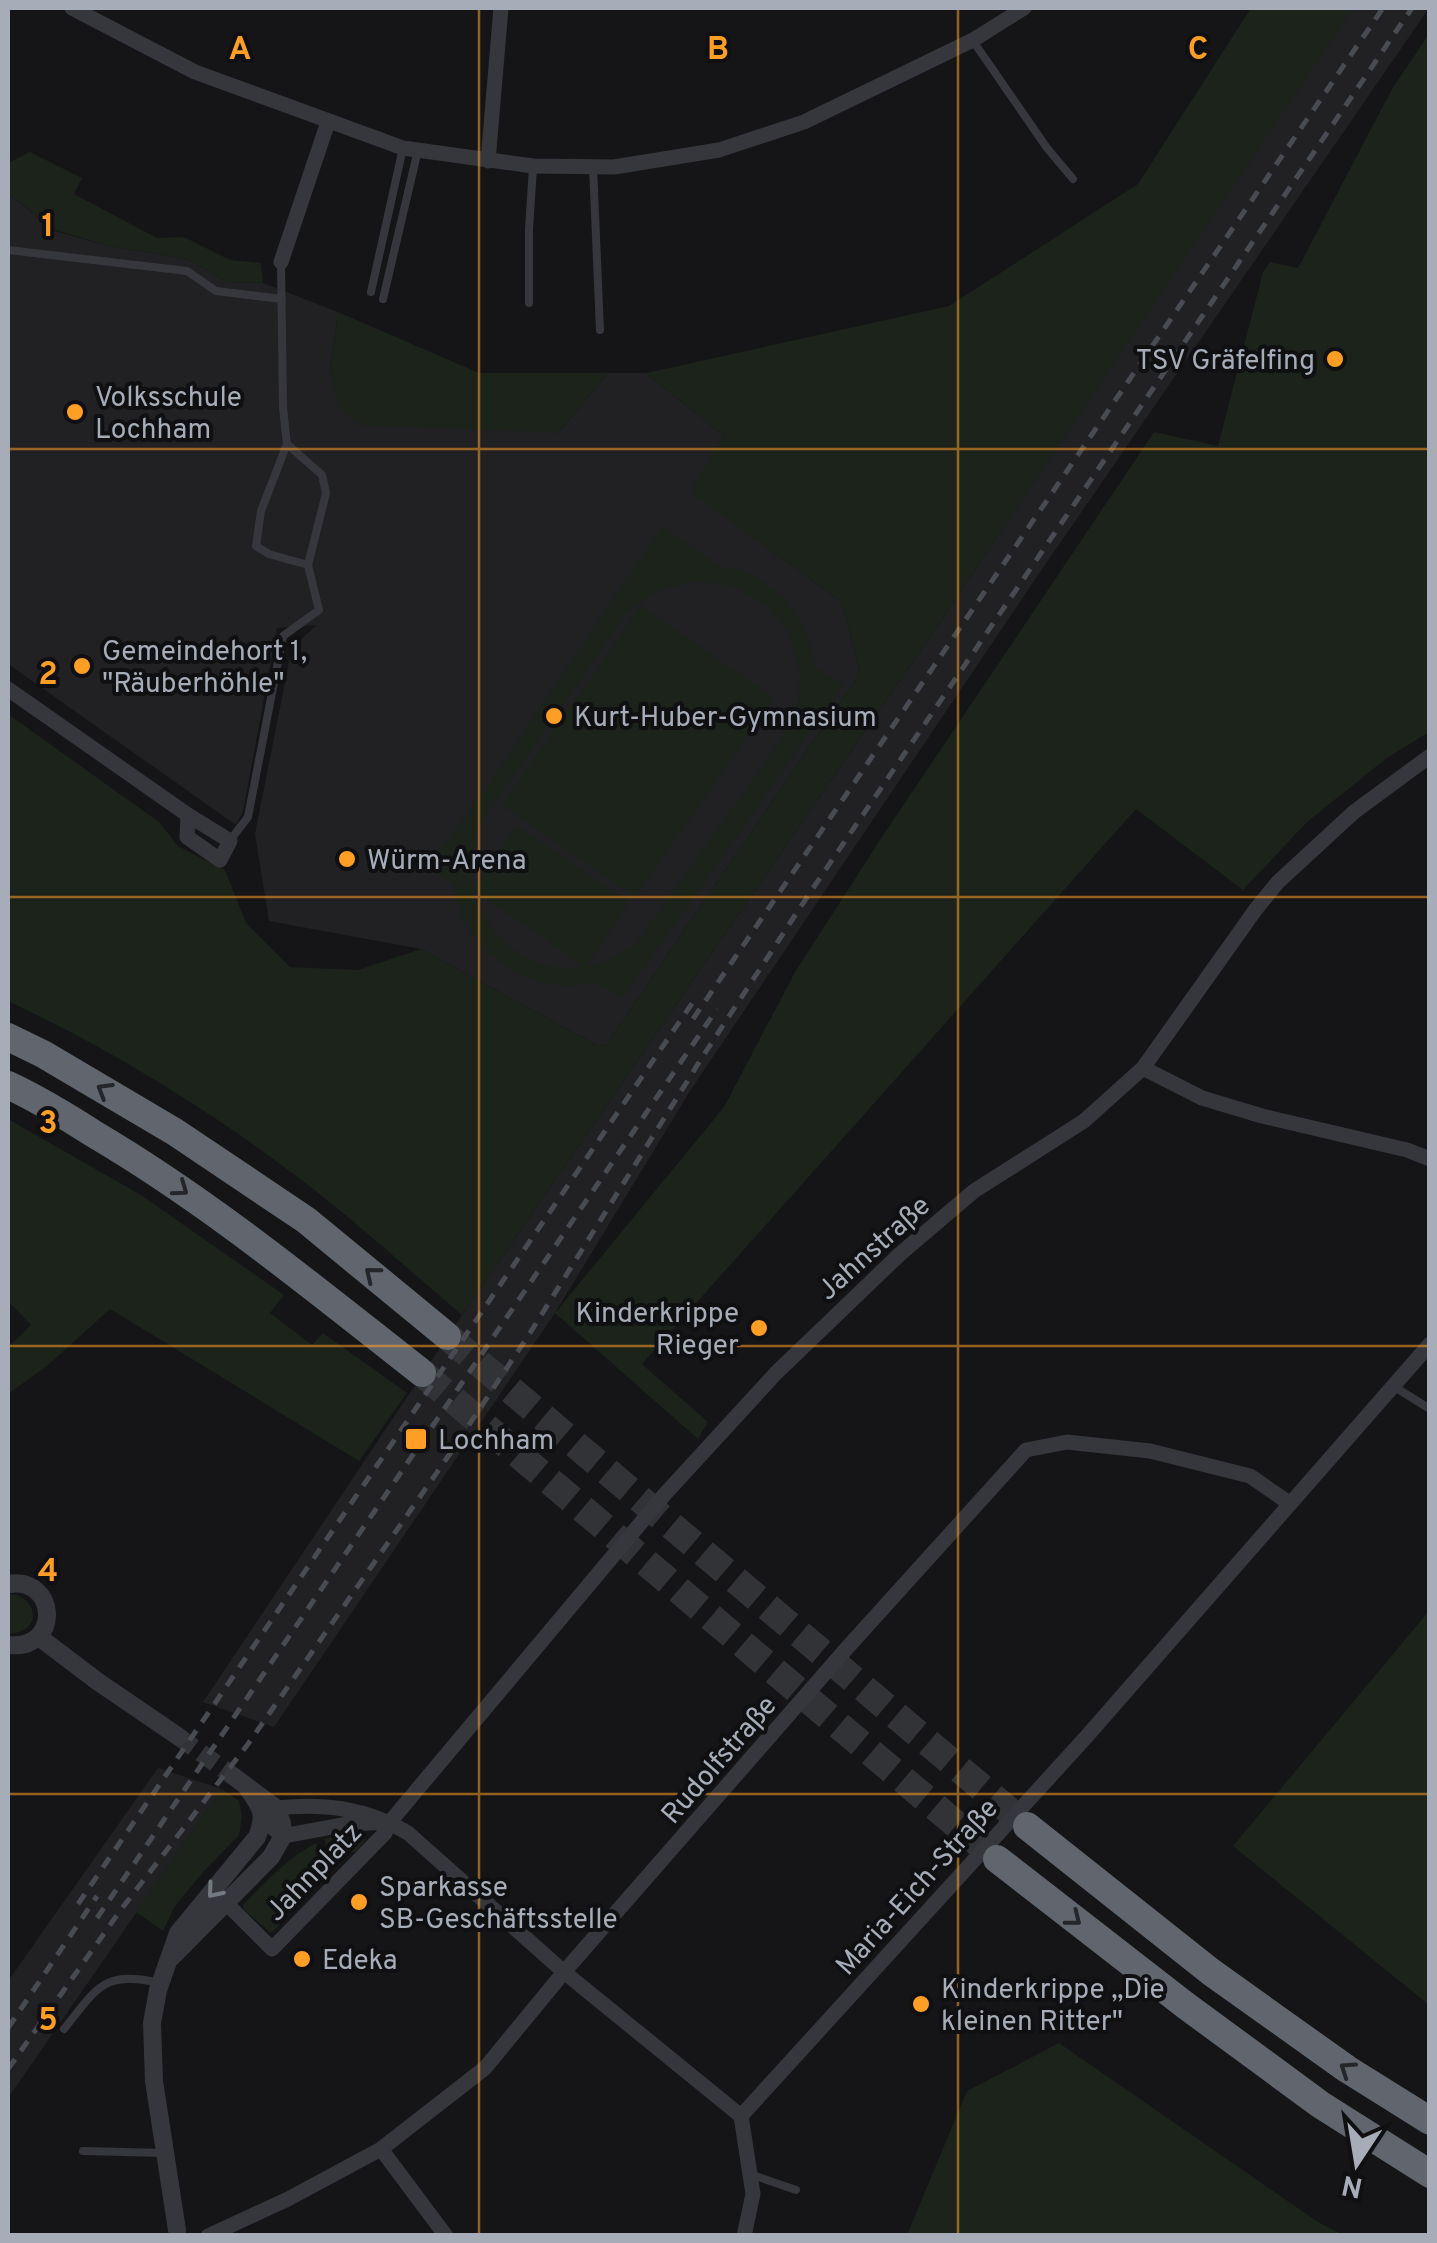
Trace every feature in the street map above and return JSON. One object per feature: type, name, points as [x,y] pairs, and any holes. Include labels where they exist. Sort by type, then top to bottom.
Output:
[{"type":"highway","points":[[8,1037],[175,1132],[306,1220],[447,1336]]},
{"type":"highway","points":[[8,1085],[152,1168],[422,1373]]},
{"type":"highway","points":[[1027,1826],[1211,1972],[1347,2069],[1430,2121]]},
{"type":"highway","points":[[997,1859],[1320,2106],[1430,2174]]},
{"type":"street","points":[[72,8],[195,72],[410,149],[533,166],[614,167],[719,150],[804,122],[973,40],[1024,8]]},
{"type":"street","points":[[488,161],[502,8]]},
{"type":"street","points":[[282,262],[328,122]]},
{"type":"street","points":[[8,689],[188,815],[187,837],[220,860],[230,841]]},
{"type":"street","name":"Jahnstraße","points":[[390,1822],[665,1494],[776,1372],[900,1254],[974,1191],[1084,1121],[1142,1068],[1278,882],[1354,812],[1430,756]]},
{"type":"street","points":[[1142,1068],[1202,1098],[1430,1159]]},
{"type":"street","name":"Maria-Eich-Straße","points":[[741,2116],[1087,1736],[1430,1344]]},
{"type":"street","name":"Rudolfstraße","points":[[208,2236],[380,2149],[485,2068],[846,1648],[1026,1450],[1067,1442],[1150,1452],[1250,1476],[1289,1503]]},
{"type":"street","points":[[8,1584],[17,1582],[32,1587],[47,1608],[39,1636],[26,1645],[8,1645]]},
{"type":"street","points":[[39,1636],[179,1737]]},
{"type":"street","points":[[167,1962],[271,1857],[283,1836],[282,1823],[260,1808],[240,1781]]},
{"type":"street","points":[[178,2234],[154,2081],[152,2023],[160,1983],[178,1933],[249,1848],[270,1814],[311,1804],[359,1812],[390,1822],[408,1833],[564,1972],[741,2116],[753,2194],[744,2236]]},
{"type":"street","points":[[283,1836],[348,1824],[390,1822]]},
{"type":"street","name":"Jahnplatz","points":[[226,1904],[272,1949],[384,1833],[390,1822]]},
{"type":"street","points":[[380,2149],[446,2236]]},
{"type":"lane","points":[[973,40],[1047,148],[1073,179]]},
{"type":"lane","points":[[371,292],[410,149]]},
{"type":"lane","points":[[383,298],[410,149]]},
{"type":"lane","points":[[529,303],[528,228],[533,166]]},
{"type":"lane","points":[[593,166],[600,330]]},
{"type":"lane","points":[[8,250],[187,271],[216,290],[282,299]]},
{"type":"lane","points":[[282,262],[287,444],[261,511],[256,546],[269,554],[308,565]]},
{"type":"lane","points":[[230,841],[248,817],[283,636],[319,610],[308,565],[326,493],[322,475],[287,444]]},
{"type":"lane","points":[[1393,1386],[1430,1409]]},
{"type":"lane","points":[[64,2029],[95,1990],[115,1978],[160,1983]]},
{"type":"lane","points":[[84,2151],[165,2153]]},
{"type":"lane","points":[[750,2174],[796,2190]]},
{"type":"shaded area","points":[[1251,8],[1353,8],[945,615],[462,1315],[327,1200],[252,1143],[133,1067],[8,1001],[8,714],[159,822],[178,846],[225,870],[246,923],[290,967],[358,970],[421,949],[598,1046],[606,1045],[860,673],[842,603],[690,491],[724,436],[646,373],[949,306],[1138,184]]},
{"type":"shaded area","points":[[1352,8],[1429,8],[1038,575],[690,1091],[555,1313],[274,1727],[203,1702],[462,1315],[945,615]]},
{"type":"shaded area","points":[[1429,34],[1429,732],[1387,758],[1307,822],[1243,890],[1136,809],[642,1364],[708,1422],[698,1439],[555,1313],[724,1107],[795,972],[1154,432],[1218,446],[1263,272],[1270,262],[1298,268],[1392,89]]},
{"type":"shaded area","points":[[30,152],[82,178],[74,194],[157,238],[184,237],[230,260],[261,263],[263,283],[227,282],[188,259],[109,246],[55,230],[8,193],[8,163]]},
{"type":"shaded area","name":"Kurt-Huber-Gymnasium","points":[[8,193],[55,231],[109,246],[188,259],[227,282],[263,283],[338,312],[330,371],[558,433],[608,373],[646,373],[724,436],[691,491],[842,603],[860,673],[606,1045],[598,1046],[421,949],[269,921],[255,834],[292,647],[317,625],[277,628],[243,812],[236,825],[8,664]]},
{"type":"shaded area","points":[[338,312],[479,373],[608,373],[558,433],[359,425],[338,405],[330,371]]},
{"type":"shaded area","points":[[663,526],[720,567],[756,577],[784,598],[803,625],[816,668],[843,685],[622,998],[597,983],[566,986],[513,972],[485,950],[463,920],[453,884],[428,867],[482,794]],"holes":[[[695,581],[734,586],[767,606],[788,630],[800,671],[798,703],[783,737],[636,944],[605,962],[586,966],[629,902],[517,826],[472,889],[469,867],[480,824],[627,612],[657,591]],[[473,890],[583,965],[583,966],[554,967],[515,951],[494,931]]]},
{"type":"shaded area","points":[[641,606],[774,698],[635,897],[502,805]]},
{"type":"shaded area","points":[[8,1119],[141,1195],[284,1295],[270,1313],[312,1345],[323,1333],[407,1393],[359,1461],[110,1309],[47,1366],[8,1394],[8,1347],[31,1325],[8,1301]]},
{"type":"shaded area","points":[[14,1594],[29,1604],[33,1618],[26,1629],[8,1633],[8,1595]]},
{"type":"shaded area","points":[[1429,1611],[1429,2005],[1233,1846]]},
{"type":"shaded area","points":[[158,1768],[222,1789],[8,2098],[8,1981]]},
{"type":"shaded area","points":[[222,1789],[239,1801],[239,1835],[175,1906],[163,1931],[136,1912]]},
{"type":"shaded area","points":[[346,1834],[366,1839],[356,1852],[339,1843],[329,1853],[324,1839]]},
{"type":"shaded area","points":[[316,1843],[322,1860],[277,1909],[285,1919],[271,1933],[243,1905],[286,1863]]},
{"type":"shaded area","points":[[1059,2043],[1318,2222],[1343,2235],[907,2235],[967,2091]]},
{"type":"tunnel","points":[[447,1336],[1027,1826]]},
{"type":"tunnel","points":[[422,1373],[997,1859]]},
{"type":"tunnel","points":[[179,1737],[233,1776]]},
{"type":"railway","points":[[693,1019],[1383,8]]},
{"type":"railway","points":[[8,2069],[120,1911],[248,1744],[449,1455],[809,894],[1412,8]]},
{"type":"railway","points":[[78,1904],[695,999]]},
{"type":"railway","points":[[97,1918],[717,1009]]},
{"type":"railway","points":[[8,2028],[97,1896]]},
{"type":"place","name":"TSV Gräfelfing","points":[[1335,359]]},
{"type":"place","name":"Volksschule Lochham","points":[[75,412]]},
{"type":"place","name":"Gemeindehort 1, \"Räuberhöhle\"","points":[[82,666]]},
{"type":"place","name":"Kurt-Huber-Gymnasium","points":[[554,716]]},
{"type":"place","name":"Würm-Arena","points":[[347,859]]},
{"type":"place","name":"Kinderkrippe Rieger","points":[[759,1328]]},
{"type":"place","name":"Lochham","points":[[416,1439]]},
{"type":"place","name":"Sparkasse SB-Geschäftsstelle","points":[[359,1902]]},
{"type":"place","name":"Edeka","points":[[302,1959]]},
{"type":"place","name":"Kinderkrippe „Die kleinen Ritter\"","points":[[921,2004]]}]
